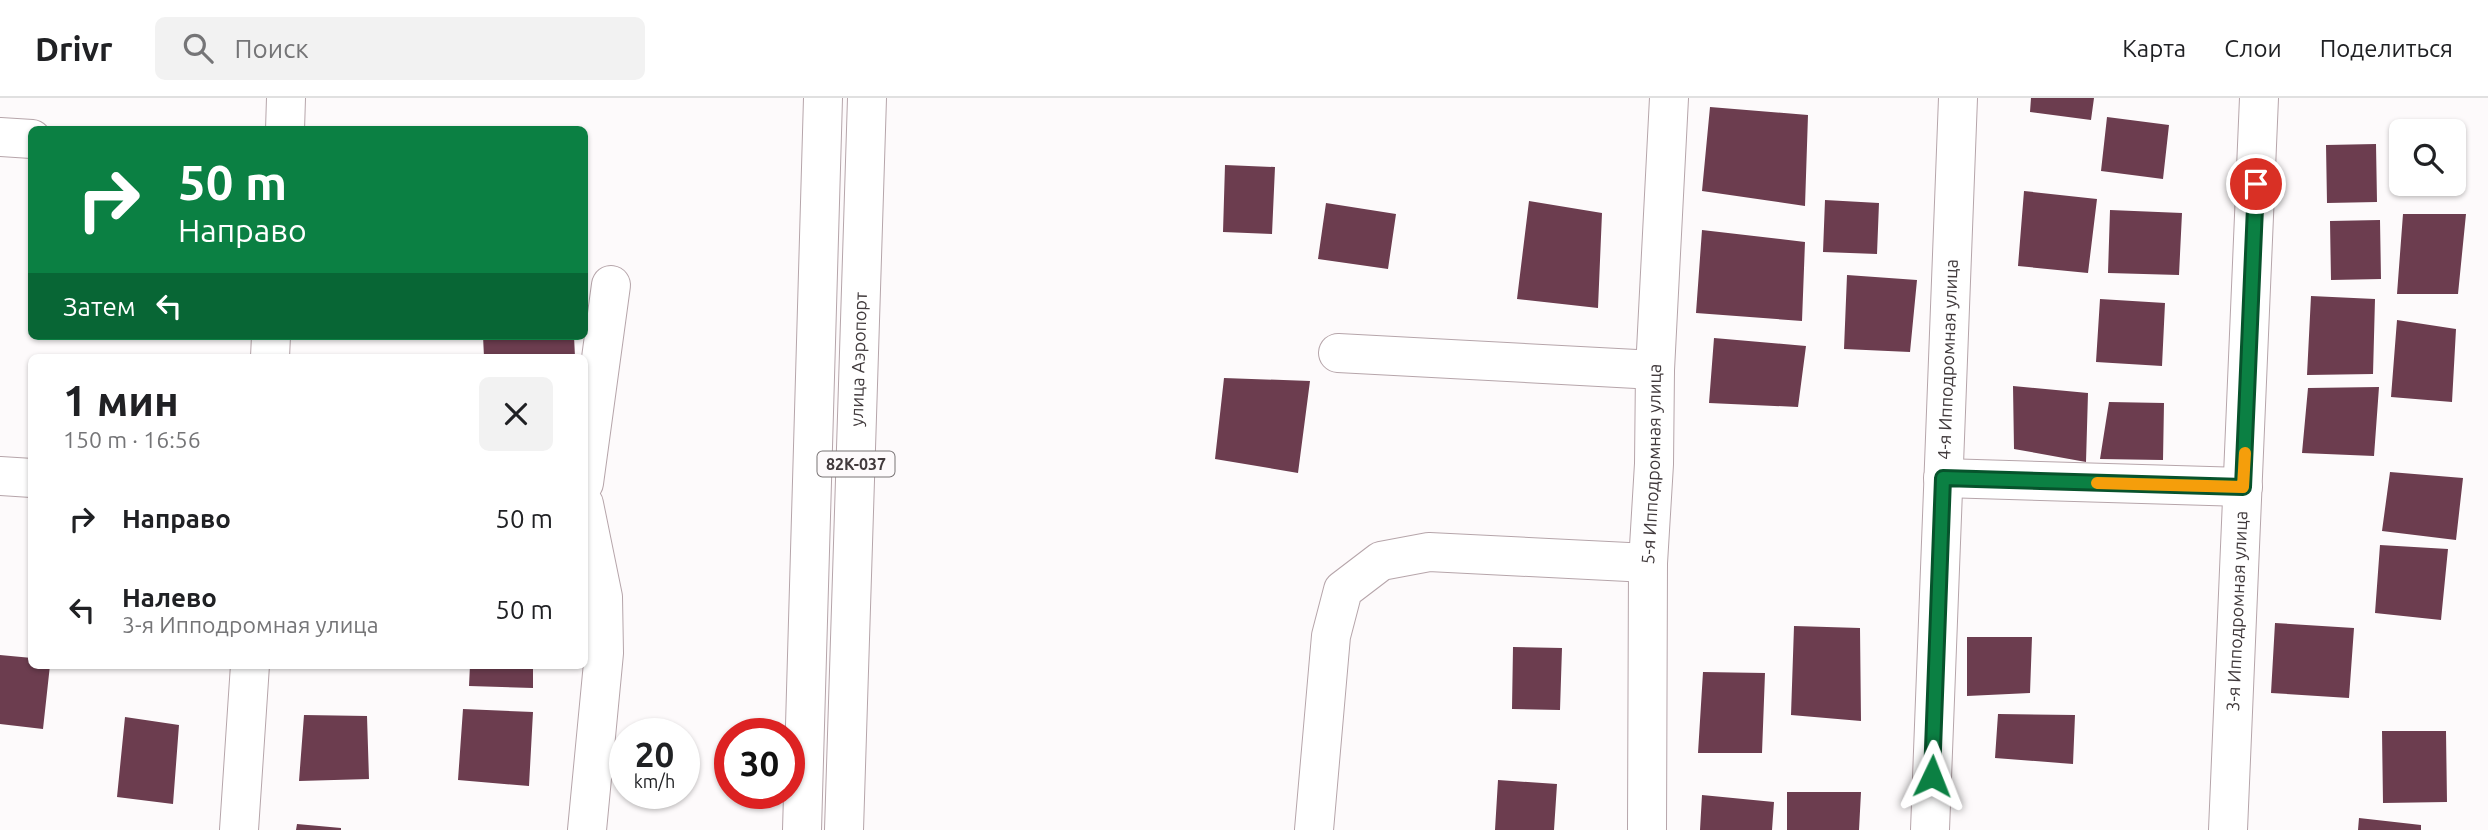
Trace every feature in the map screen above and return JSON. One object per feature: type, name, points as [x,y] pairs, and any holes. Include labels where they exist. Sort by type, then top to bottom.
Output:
[{"type":"street","points":[[285,126],[286,98]]},
{"type":"street","points":[[802,830],[823,98]]},
{"type":"street","name":"улица Аэропорт","points":[[844,830],[867,98]]},
{"type":"street","name":"5-я Ипподромная улица","points":[[1647,830],[1648,563],[1669,98]]},
{"type":"street","name":"4-я Ипподромная улица","points":[[1930,830],[1958,98]]},
{"type":"street","name":"3-я Ипподромная улица","points":[[2228,830],[2259,98]]},
{"type":"street","points":[[0,137],[28,139]]},
{"type":"street","points":[[588,454],[611,285]]},
{"type":"street","points":[[1338,353],[1655,370]]},
{"type":"street","points":[[0,476],[28,478]]},
{"type":"street","points":[[1943,478],[2243,487]]},
{"type":"street","points":[[587,830],[604,653],[603,597],[588,524]]},
{"type":"street","points":[[1314,830],[1331,636],[1343,590],[1381,561],[1429,552],[1648,563]]},
{"type":"street","points":[[239,830],[250,669]]},
{"type":"building","points":[[2031,98],[2094,98],[2091,120],[2030,112]]},
{"type":"building","points":[[1710,107],[1808,115],[1805,206],[1702,191]]},
{"type":"building","points":[[2107,117],[2169,125],[2163,179],[2101,171]]},
{"type":"building","points":[[2376,144],[2377,202],[2327,203],[2326,145]]},
{"type":"building","points":[[1225,165],[1275,167],[1272,234],[1223,232]]},
{"type":"building","points":[[2024,191],[2097,199],[2088,273],[2018,266]]},
{"type":"building","points":[[1825,200],[1879,203],[1877,254],[1823,252]]},
{"type":"building","points":[[1529,201],[1602,213],[1598,308],[1517,299]]},
{"type":"building","points":[[1326,203],[1396,214],[1388,269],[1318,259]]},
{"type":"building","points":[[2110,210],[2182,213],[2179,275],[2108,273]]},
{"type":"building","points":[[2403,214],[2466,214],[2458,294],[2397,294]]},
{"type":"building","points":[[2380,220],[2381,279],[2331,280],[2330,221]]},
{"type":"building","points":[[1702,230],[1805,242],[1802,321],[1696,313]]},
{"type":"building","points":[[1847,275],[1917,280],[1910,352],[1844,349]]},
{"type":"building","points":[[2311,296],[2375,299],[2373,374],[2307,375]]},
{"type":"building","points":[[2100,299],[2165,303],[2162,366],[2096,362]]},
{"type":"building","points":[[2397,320],[2456,329],[2452,402],[2391,397]]},
{"type":"building","points":[[1714,338],[1806,346],[1798,407],[1709,403]]},
{"type":"building","points":[[483,340],[574,340],[575,354],[484,354]]},
{"type":"building","points":[[1224,378],[1310,381],[1298,473],[1215,459]]},
{"type":"building","points":[[2013,386],[2088,393],[2086,462],[2014,449]]},
{"type":"building","points":[[2379,387],[2374,456],[2302,453],[2308,388]]},
{"type":"building","points":[[2109,402],[2164,403],[2163,460],[2100,459]]},
{"type":"building","points":[[2390,472],[2463,478],[2456,540],[2382,531]]},
{"type":"building","points":[[2380,545],[2448,549],[2441,620],[2375,613]]},
{"type":"building","points":[[2275,623],[2354,628],[2349,698],[2271,693]]},
{"type":"building","points":[[1794,626],[1860,628],[1861,721],[1791,715]]},
{"type":"building","points":[[1967,637],[2032,637],[2030,693],[1967,696]]},
{"type":"building","points":[[1513,647],[1562,648],[1560,710],[1512,709]]},
{"type":"building","points":[[0,655],[28,658],[28,669],[50,669],[43,729],[0,724]]},
{"type":"building","points":[[470,669],[533,669],[533,688],[469,686]]},
{"type":"building","points":[[1703,672],[1765,673],[1762,753],[1698,753]]},
{"type":"building","points":[[463,709],[533,712],[529,786],[458,780]]},
{"type":"building","points":[[1998,714],[2075,715],[2073,764],[1995,758]]},
{"type":"building","points":[[304,715],[367,716],[369,779],[299,781]]},
{"type":"building","points":[[125,717],[179,725],[173,804],[117,797]]},
{"type":"building","points":[[2382,731],[2446,731],[2447,802],[2383,803]]},
{"type":"building","points":[[1498,780],[1557,784],[1554,830],[1495,830]]},
{"type":"building","points":[[1787,792],[1861,792],[1859,830],[1787,830]]},
{"type":"building","points":[[1702,795],[1774,802],[1772,830],[1700,830]]},
{"type":"building","points":[[2359,818],[2421,825],[2421,830],[2358,830]]},
{"type":"building","points":[[297,824],[341,828],[341,830],[296,830]]},
{"type":"slow traffic","points":[[2097,483],[2243,487],[2245,453]]},
{"type":"route","points":[[1932,776],[1943,478],[2243,487],[2256,184]]}]
